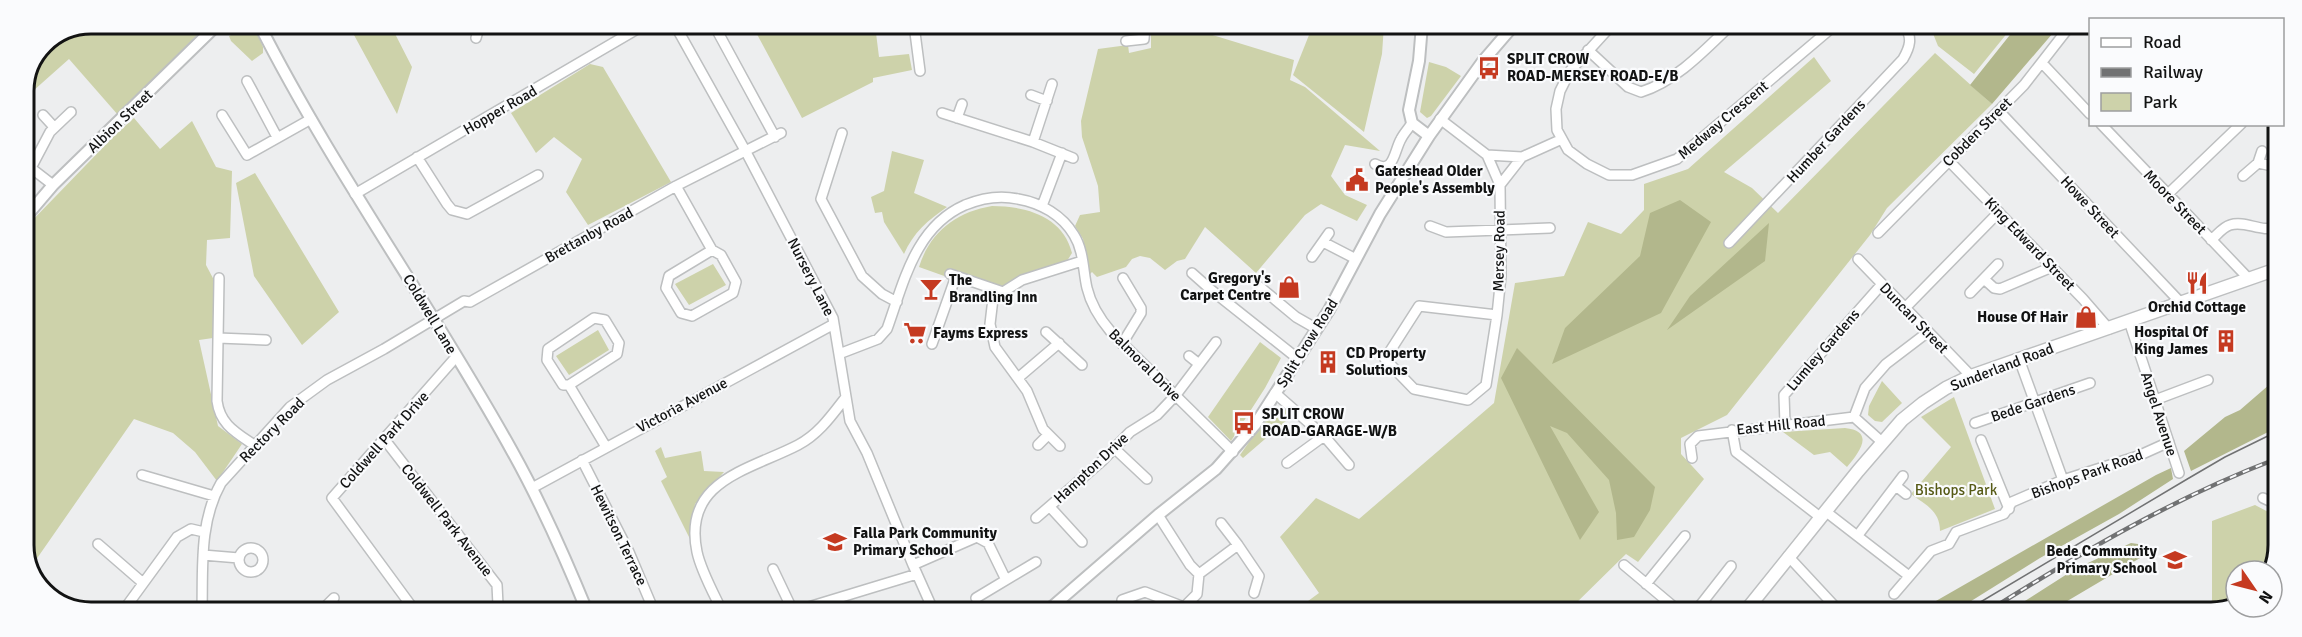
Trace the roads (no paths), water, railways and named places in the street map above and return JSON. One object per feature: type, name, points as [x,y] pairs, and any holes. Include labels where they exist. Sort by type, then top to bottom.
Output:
[{"type":"main road","name":"Sunderland Road","points":[[1755,602],[1788,556],[1882,442],[1902,420],[1946,388],[1971,376],[2267,272]]},
{"type":"street","name":"Albion Street","points":[[34,207],[53,185],[208,34]]},
{"type":"street","name":"Coldwell Lane","points":[[264,34],[355,194],[434,319],[531,488],[583,602]]},
{"type":"street","points":[[476,38],[477,34]]},
{"type":"street","name":"Hopper Road","points":[[355,194],[629,34]]},
{"type":"street","name":"Nursery Lane","points":[[680,34],[746,152],[833,318],[850,421],[867,453],[930,602]]},
{"type":"street","name":"Brettanby Road","points":[[434,319],[465,301],[470,302],[676,186],[778,135],[719,34]]},
{"type":"street","points":[[915,34],[920,71]]},
{"type":"street","points":[[1125,41],[1144,39],[1144,34]]},
{"type":"street","points":[[1421,34],[1419,61],[1409,110],[1412,123],[1429,136]]},
{"type":"street","name":"Split Crow Road","points":[[1058,602],[1216,469],[1255,425],[1317,329],[1380,214],[1429,136],[1483,61],[1507,34]]},
{"type":"street","points":[[1487,155],[1522,157],[1562,139],[1557,130],[1556,109],[1560,91],[1570,72],[1603,34]]},
{"type":"street","points":[[1588,50],[1628,87],[1641,92],[1658,87],[1722,34]]},
{"type":"street","name":"Medway Crescent","points":[[1562,139],[1568,150],[1587,164],[1609,175],[1632,175],[1655,168],[1677,159],[1825,34]]},
{"type":"street","name":"Humber Gardens","points":[[1729,243],[1903,59],[1910,48],[1907,34]]},
{"type":"street","name":"Cobden Street","points":[[1878,233],[1999,111],[2042,63],[2064,34]]},
{"type":"street","points":[[2042,63],[2089,112]]},
{"type":"street","points":[[247,81],[277,136]]},
{"type":"street","points":[[1033,142],[1052,84]]},
{"type":"street","points":[[1031,96],[1047,100]]},
{"type":"street","points":[[957,118],[962,104]]},
{"type":"street","name":"Howe Street","points":[[1999,111],[2181,303]]},
{"type":"street","points":[[34,162],[54,127],[71,112]]},
{"type":"street","points":[[942,113],[1033,142],[1073,158]]},
{"type":"street","points":[[43,115],[54,127]]},
{"type":"street","points":[[222,115],[247,155],[277,136],[311,119]]},
{"type":"street","name":"Mersey Road","points":[[1440,119],[1487,155],[1500,185],[1501,276],[1497,315],[1486,384],[1468,400],[1414,389],[1385,359],[1419,306],[1497,315]]},
{"type":"street","points":[[1375,164],[1381,168],[1392,163],[1400,140],[1412,123]]},
{"type":"street","name":"Moore Street","points":[[2103,126],[2249,279]]},
{"type":"street","points":[[2168,194],[2239,126]]},
{"type":"street","points":[[842,133],[821,199],[862,276],[882,294],[897,302]]},
{"type":"street","points":[[2243,176],[2258,163],[2262,150]]},
{"type":"street","points":[[1042,206],[1062,153]]},
{"type":"street","points":[[417,157],[452,210],[467,214],[538,175]]},
{"type":"street","points":[[1500,185],[1522,157]]},
{"type":"street","name":"King Edward Street","points":[[1949,161],[2109,328]]},
{"type":"street","points":[[2258,163],[2267,165]]},
{"type":"street","points":[[34,170],[53,185]]},
{"type":"street","points":[[676,186],[712,250],[721,255],[736,282],[733,293],[692,316],[681,313],[666,288],[669,276],[712,250]]},
{"type":"street","name":"Balmoral Drive","points":[[839,354],[878,339],[887,329],[921,242],[939,221],[954,210],[983,199],[998,197],[1027,200],[1042,206],[1065,223],[1080,249],[1091,301],[1101,321],[1233,452]]},
{"type":"street","points":[[1905,308],[1999,212]]},
{"type":"street","points":[[2211,240],[2228,225],[2238,224],[2267,230]]},
{"type":"street","points":[[1430,226],[1446,232],[1550,228]]},
{"type":"street","points":[[1312,256],[1329,233]]},
{"type":"street","points":[[1323,242],[1356,259]]},
{"type":"street","name":"Duncan Street","points":[[1858,259],[1971,376]]},
{"type":"street","points":[[932,344],[953,275],[994,290],[1007,290],[1022,280],[1082,261]]},
{"type":"street","points":[[1970,293],[1998,264]]},
{"type":"street","points":[[1984,279],[1994,288],[2001,289],[2052,267]]},
{"type":"street","points":[[1192,273],[1297,358]]},
{"type":"street","points":[[219,278],[217,401],[219,414],[227,427],[254,445]]},
{"type":"street","points":[[1122,344],[1139,317],[1141,308],[1123,278]]},
{"type":"street","name":"Lumley Gardens","points":[[1785,424],[1784,395],[1882,284]]},
{"type":"street","points":[[1260,287],[1296,316],[1317,329]]},
{"type":"street","points":[[994,290],[990,324],[992,340],[1031,399],[1038,422],[1060,446]]},
{"type":"street","points":[[1141,308],[1152,304]]},
{"type":"street","points":[[594,318],[605,320],[619,343],[617,354],[569,385],[563,385],[547,360],[548,349],[594,318]]},
{"type":"street","name":"Rectory Road","points":[[202,602],[204,532],[214,496],[221,483],[290,407],[327,380],[434,319]]},
{"type":"street","name":"Angel Avenue","points":[[2129,321],[2179,473]]},
{"type":"street","name":"Victoria Avenue","points":[[531,488],[834,324]]},
{"type":"street","points":[[1046,332],[1082,365]]},
{"type":"street","points":[[1882,442],[1854,417],[1865,388],[1887,364],[1928,332]]},
{"type":"street","points":[[218,338],[266,340]]},
{"type":"street","name":"Hampton Drive","points":[[1036,518],[1130,432],[1157,415],[1175,396],[1216,342]]},
{"type":"street","points":[[1018,378],[1059,343]]},
{"type":"street","points":[[1189,356],[1199,364]]},
{"type":"street","name":"Coldwell Park Drive","points":[[408,602],[332,498],[456,357]]},
{"type":"street","points":[[2019,359],[2063,480]]},
{"type":"street","points":[[2155,400],[2208,380]]},
{"type":"street","name":"Bede Gardens","points":[[1975,423],[2090,383]]},
{"type":"street","points":[[569,385],[606,447]]},
{"type":"street","points":[[1275,393],[1324,436],[1349,465]]},
{"type":"street","points":[[718,602],[697,553],[695,523],[705,496],[731,475],[799,444],[816,433],[846,397]]},
{"type":"street","name":"East Hill Road","points":[[1692,458],[1690,444],[1692,439],[1698,436],[1732,430],[1854,417]]},
{"type":"street","points":[[1732,430],[1736,452],[1858,536],[1909,576]]},
{"type":"street","points":[[1038,445],[1048,435]]},
{"type":"street","points":[[1287,463],[1324,436]]},
{"type":"street","name":"Coldwell Park Avenue","points":[[384,440],[497,585],[498,602]]},
{"type":"street","points":[[1981,440],[2008,508]]},
{"type":"street","name":"Bishops Park Road","points":[[1894,594],[1930,551],[1949,544],[1956,532],[2000,516],[2012,502],[2063,480],[2138,456],[2169,442]]},
{"type":"street","points":[[1114,448],[1147,479]]},
{"type":"street","name":"Hewitson Terrace","points":[[582,460],[629,552],[650,602]]},
{"type":"street","points":[[142,475],[214,496]]},
{"type":"street","points":[[1858,536],[1903,476]]},
{"type":"street","points":[[1896,486],[1906,494]]},
{"type":"street","points":[[2263,498],[2268,500]]},
{"type":"street","points":[[1050,507],[1082,542]]},
{"type":"street","points":[[1158,516],[1190,565],[1199,574]]},
{"type":"street","points":[[1221,523],[1259,576],[1254,593]]},
{"type":"street","points":[[129,602],[177,537],[191,529],[204,532]]},
{"type":"street","points":[[1646,584],[1685,536]]},
{"type":"street","points":[[819,602],[915,569],[977,537],[988,543],[1006,580]]},
{"type":"street","points":[[98,544],[143,582]]},
{"type":"street","points":[[1190,602],[1197,594],[1199,574],[1238,545]]},
{"type":"street","points":[[204,555],[239,558]]},
{"type":"street","points":[[1788,556],[1831,602]]},
{"type":"street","points":[[976,598],[1036,562]]},
{"type":"street","points":[[1624,565],[1667,602]]},
{"type":"street","points":[[1703,602],[1731,566]]},
{"type":"street","points":[[774,569],[789,602]]},
{"type":"street","points":[[1122,600],[1145,592],[1172,602]]},
{"type":"street","points":[[330,602],[334,598]]},
{"type":"tram line","points":[[1981,602],[2225,457],[2268,436]]},
{"type":"railway","points":[[2003,602],[2127,528],[2200,491],[2268,462]]},
{"type":"place","name":"SPLIT CROW ROAD-MERSEY ROAD-E/B","points":[[1489,68]]},
{"type":"place","name":"Gateshead Older People's Assembly","points":[[1357,180]]},
{"type":"place","name":"Orchid Cottage","points":[[2197,283]]},
{"type":"place","name":"Gregory's Carpet Centre","points":[[1289,287]]},
{"type":"place","name":"The Brandling Inn","points":[[931,289]]},
{"type":"place","name":"House Of Hair","points":[[2086,317]]},
{"type":"place","name":"Fayms Express","points":[[915,333]]},
{"type":"place","name":"Hospital Of King James","points":[[2226,341]]},
{"type":"place","name":"CD Property Solutions","points":[[1328,362]]},
{"type":"place","name":"SPLIT CROW ROAD-GARAGE-W/B","points":[[1244,423]]},
{"type":"place","name":"Falla Park Community Primary School","points":[[835,542]]},
{"type":"place","name":"Bede Community Primary School","points":[[2175,560]]},
{"type":"park label","name":"Bishops Park","points":[[1956,490]]}]
